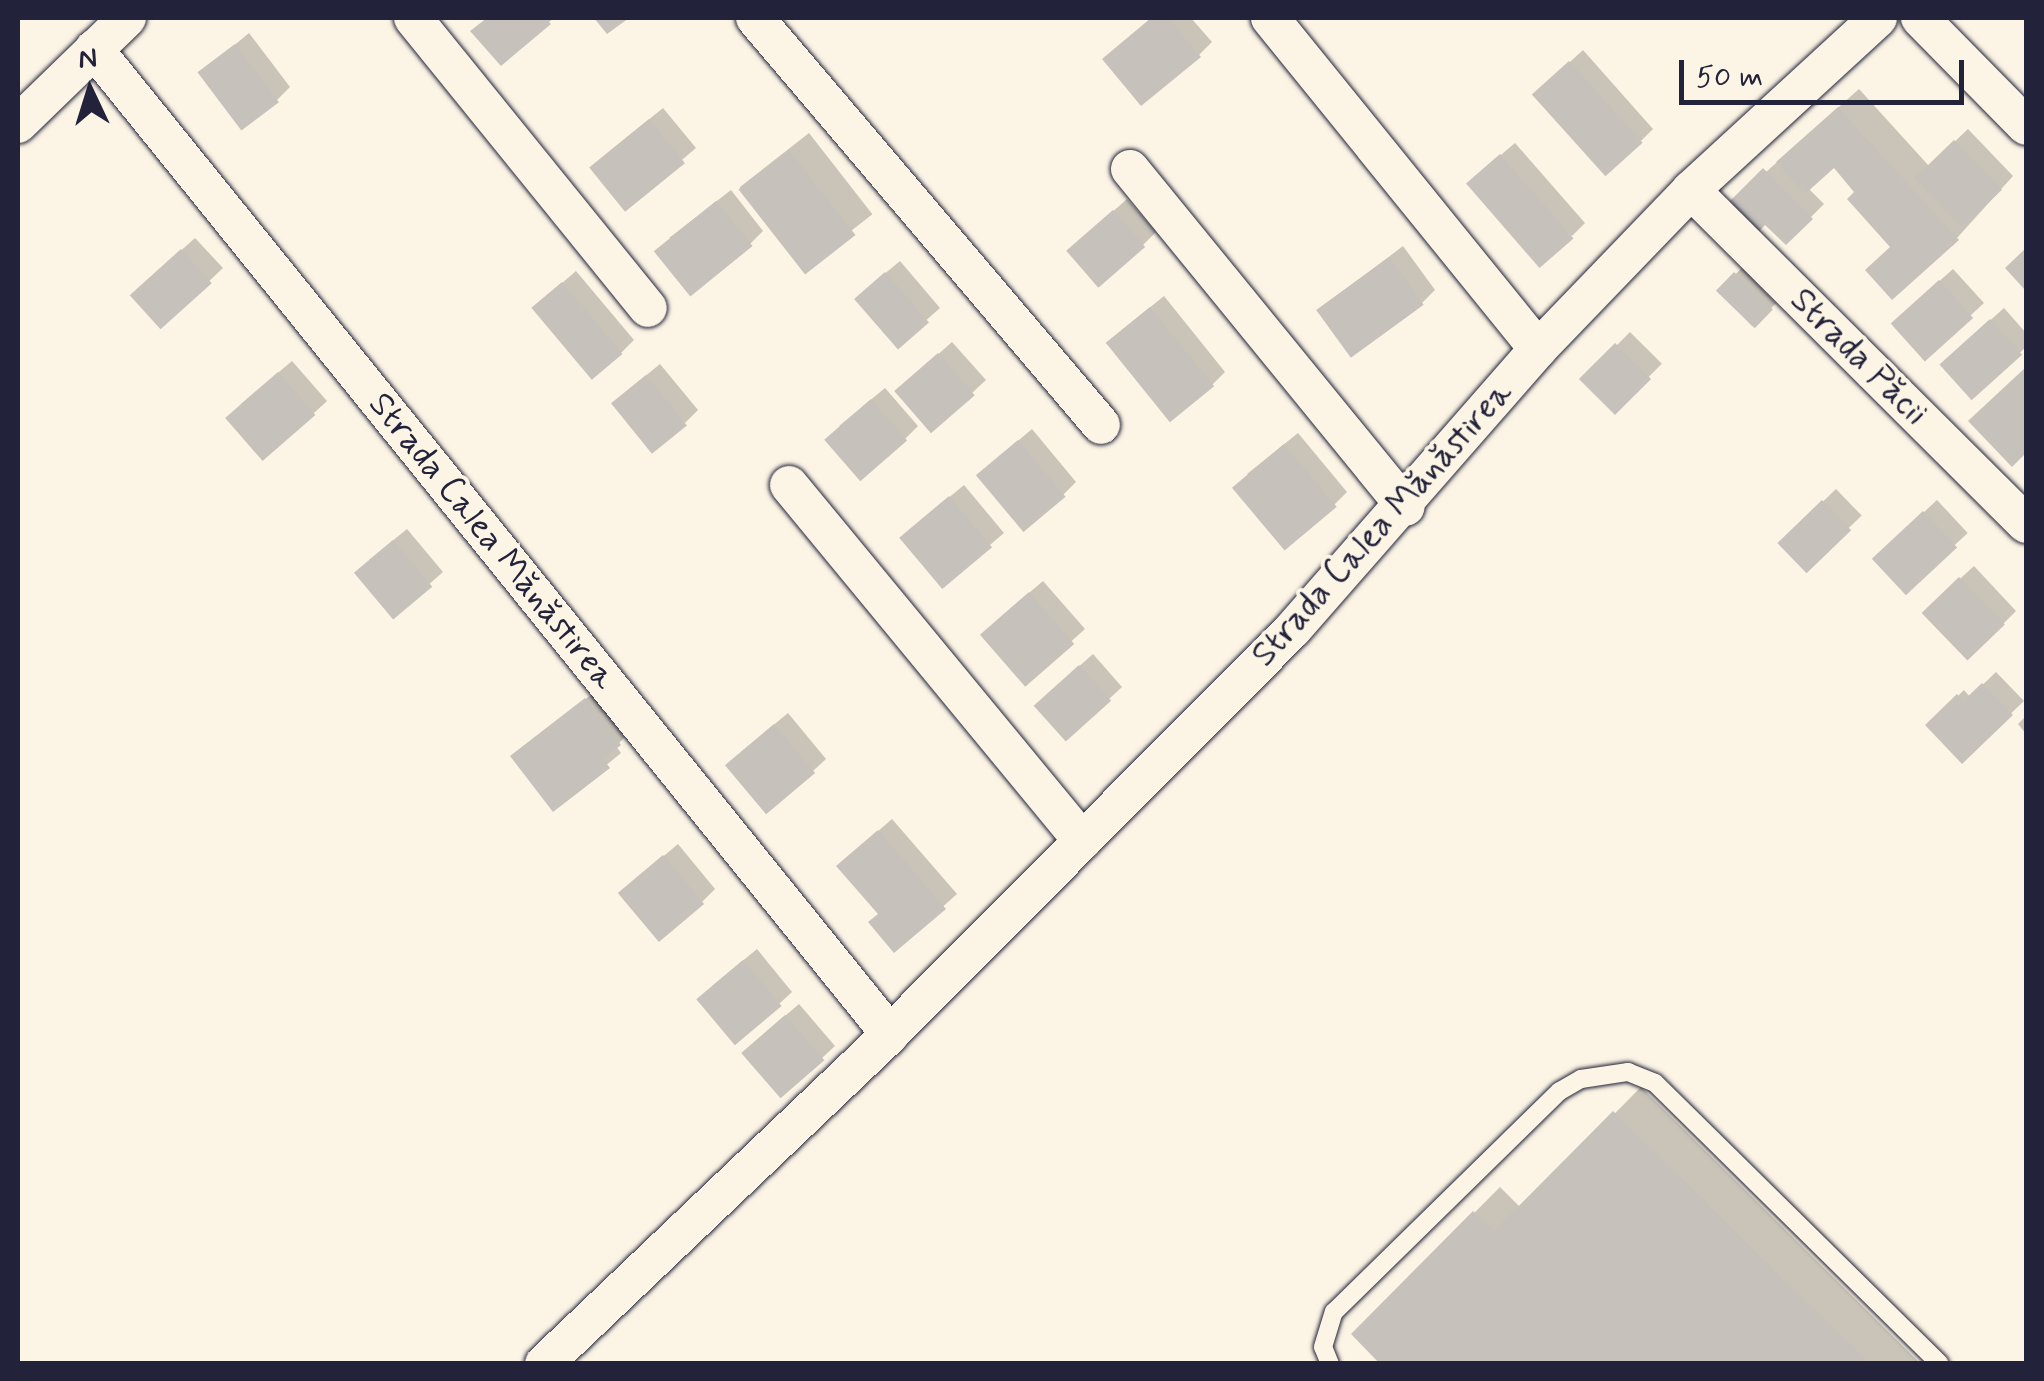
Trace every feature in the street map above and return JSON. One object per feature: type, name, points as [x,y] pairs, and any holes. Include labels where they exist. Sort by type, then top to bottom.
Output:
[{"type":"street","points":[[18,124],[126,18]]},
{"type":"street","points":[[414,18],[648,308]]},
{"type":"street","points":[[755,18],[1101,425]]},
{"type":"street","points":[[1270,18],[1538,349]]},
{"type":"street","name":"Strada Calea Mănăstirea","points":[[544,1364],[890,1034],[1082,841],[1406,507],[1538,349],[1691,190],[1878,18]]},
{"type":"street","points":[[1920,18],[2026,126]]},
{"type":"street","name":"Strada Calea Mănăstirea","points":[[94,49],[890,1034]]},
{"type":"street","points":[[1130,170],[1406,507]]},
{"type":"street","name":"Strada Păcii","points":[[1691,190],[2026,524]]},
{"type":"street","points":[[789,486],[1082,841]]},
{"type":"lane","points":[[1330,1364],[1323,1347],[1334,1312],[1560,1091],[1581,1079],[1628,1072],[1654,1083],[1940,1364]]},
{"type":"building","points":[[487,18],[545,18],[551,24],[501,66],[470,31]]},
{"type":"building","points":[[594,18],[629,18],[607,34]]},
{"type":"building","points":[[1151,18],[1168,18],[1201,57],[1141,106],[1102,59]]},
{"type":"building","points":[[235,44],[279,102],[241,131],[197,72]]},
{"type":"building","points":[[1569,61],[1643,143],[1605,176],[1532,94]]},
{"type":"building","points":[[1838,107],[1959,240],[1892,300],[1865,270],[1890,247],[1847,199],[1854,192],[1834,168],[1805,194],[1776,162]]},
{"type":"building","points":[[649,119],[685,163],[625,212],[589,167]]},
{"type":"building","points":[[1954,140],[2002,190],[1962,228],[1914,178]]},
{"type":"building","points":[[789,150],[855,235],[805,275],[739,189]]},
{"type":"building","points":[[1500,154],[1573,239],[1540,268],[1466,184]]},
{"type":"building","points":[[1763,168],[1813,219],[1786,245],[1765,225],[1756,235],[1726,205]]},
{"type":"building","points":[[716,201],[753,246],[690,296],[654,251]]},
{"type":"building","points":[[1113,210],[1145,247],[1098,288],[1066,251]]},
{"type":"building","points":[[2026,248],[2026,291],[2005,268]]},
{"type":"building","points":[[181,249],[212,283],[161,329],[130,295]]},
{"type":"building","points":[[1389,257],[1424,305],[1351,358],[1316,310]]},
{"type":"building","points":[[885,272],[929,323],[898,349],[854,299]]},
{"type":"building","points":[[1734,272],[1773,310],[1755,328],[1716,291]]},
{"type":"building","points":[[1939,280],[1973,318],[1925,361],[1891,323]]},
{"type":"building","points":[[562,282],[622,354],[592,380],[531,308]]},
{"type":"building","points":[[1150,307],[1214,386],[1170,422],[1106,343]]},
{"type":"building","points":[[1990,319],[2022,355],[1972,400],[1939,365]]},
{"type":"building","points":[[1615,343],[1651,379],[1615,415],[1579,379]]},
{"type":"building","points":[[938,353],[975,395],[931,433],[894,391]]},
{"type":"building","points":[[2026,367],[2026,453],[2012,467],[1968,421]]},
{"type":"building","points":[[278,372],[315,415],[263,461],[225,418]]},
{"type":"building","points":[[646,375],[687,426],[652,454],[611,403]]},
{"type":"building","points":[[871,399],[907,441],[860,481],[824,440]]},
{"type":"building","points":[[1018,440],[1066,497],[1023,532],[976,475]]},
{"type":"building","points":[[1284,444],[1337,507],[1285,551],[1232,488]]},
{"type":"building","points":[[949,496],[992,547],[942,589],[899,538]]},
{"type":"building","points":[[1822,500],[1851,530],[1807,573],[1777,543]]},
{"type":"building","points":[[1923,511],[1957,548],[1906,595],[1872,559]]},
{"type":"building","points":[[393,540],[432,587],[393,620],[354,573]]},
{"type":"building","points":[[1959,577],[2005,624],[1967,661],[1922,613]]},
{"type":"building","points":[[1029,592],[1074,644],[1025,687],[980,635]]},
{"type":"building","points":[[1079,665],[1111,701],[1066,741],[1034,706]]},
{"type":"building","points":[[1982,683],[2013,715],[1962,764],[1925,725],[1957,694],[1963,701]]},
{"type":"building","points":[[585,698],[621,745],[603,759],[610,768],[553,812],[510,756]]},
{"type":"building","points":[[774,724],[815,773],[766,814],[725,765]]},
{"type":"building","points":[[878,830],[946,909],[894,953],[868,922],[878,914],[836,866]]},
{"type":"building","points":[[663,855],[704,904],[659,942],[618,893]]},
{"type":"building","points":[[743,960],[782,1006],[735,1045],[696,999]]},
{"type":"building","points":[[785,1015],[824,1060],[781,1098],[741,1053]]},
{"type":"building","points":[[1613,1111],[1870,1364],[1380,1364],[1351,1334],[1473,1211],[1494,1231]]}]
